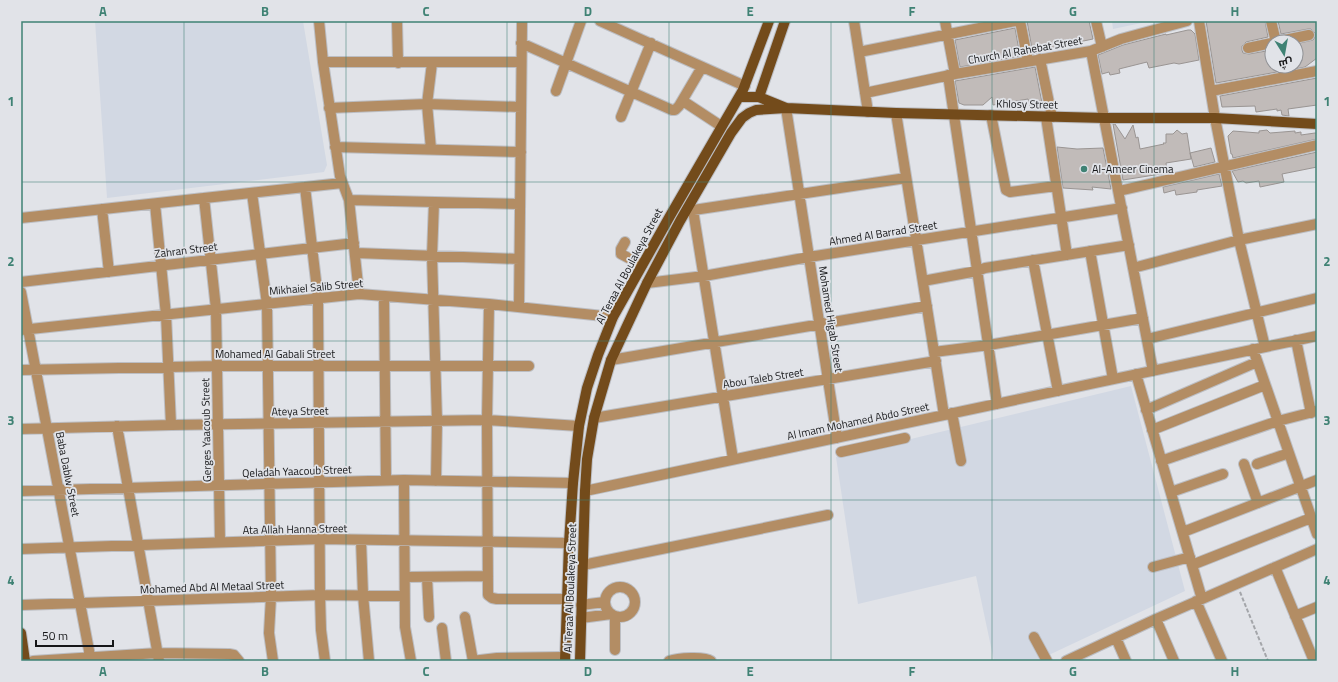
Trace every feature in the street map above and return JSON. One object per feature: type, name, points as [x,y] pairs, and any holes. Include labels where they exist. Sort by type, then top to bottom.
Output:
[{"type":"main road","name":"Al Teraa Al Boulakeya Street","points":[[565,659],[566,598],[573,483],[579,426],[587,388],[613,317],[745,86],[769,21]]},
{"type":"main road","points":[[758,97],[786,21]]},
{"type":"main road","name":"Khlosy Street","points":[[738,97],[758,97],[786,108],[868,112],[1105,118],[1215,118],[1317,124]]},
{"type":"main road","name":"Al Teraa Al Boulakeya Street","points":[[580,661],[587,459],[594,418],[611,360],[647,283],[680,221],[690,210],[731,133],[742,118],[749,112],[756,110],[786,108]]},
{"type":"main road","points":[[670,216],[680,221]]},
{"type":"main road","points":[[21,633],[25,661]]},
{"type":"street","points":[[319,21],[335,147],[342,183],[349,200],[356,253],[359,294]]},
{"type":"street","points":[[397,21],[398,63]]},
{"type":"street","points":[[519,307],[522,21]]},
{"type":"street","points":[[556,91],[581,21]]},
{"type":"street","points":[[600,21],[624,26],[650,43],[745,86]]},
{"type":"street","points":[[854,21],[868,112]]},
{"type":"street","points":[[945,21],[948,34],[954,114],[997,404]]},
{"type":"street","points":[[859,52],[1015,21]]},
{"type":"street","points":[[1020,21],[1028,61]]},
{"type":"street","points":[[1096,21],[1102,47]]},
{"type":"street","name":"Church Al Rahebat Street","points":[[865,93],[951,74],[1091,50],[1121,39],[1187,21]]},
{"type":"street","points":[[1199,21],[1215,118],[1239,240],[1265,347]]},
{"type":"street","points":[[1271,21],[1274,34]]},
{"type":"street","points":[[1304,36],[1309,35]]},
{"type":"street","points":[[521,43],[672,110],[677,108],[682,101],[702,67]]},
{"type":"street","points":[[621,118],[650,43]]},
{"type":"street","points":[[1248,48],[1264,45]]},
{"type":"street","points":[[1091,50],[1153,371]]},
{"type":"street","points":[[1040,59],[1049,117],[1056,186],[1067,255]]},
{"type":"street","points":[[323,62],[522,62]]},
{"type":"street","points":[[431,149],[428,104],[432,63]]},
{"type":"street","points":[[1211,91],[1317,71]]},
{"type":"street","points":[[682,101],[721,126]]},
{"type":"street","points":[[330,108],[428,104],[521,107]]},
{"type":"street","name":"Mohamed Higab Street","points":[[786,108],[837,438]]},
{"type":"street","points":[[896,113],[935,357],[948,414],[961,461]]},
{"type":"street","points":[[991,115],[1006,190],[1010,192],[1056,186]]},
{"type":"street","points":[[1119,191],[1317,145]]},
{"type":"street","points":[[335,147],[521,152]]},
{"type":"street","points":[[733,460],[704,276],[690,210],[906,178]]},
{"type":"street","points":[[21,218],[342,183]]},
{"type":"street","points":[[305,187],[318,298],[320,595],[321,630],[325,661]]},
{"type":"street","points":[[252,193],[267,304],[271,597],[269,633],[273,661]]},
{"type":"street","name":"Gerges Yaacoub Street","points":[[204,198],[216,309],[220,542]]},
{"type":"street","points":[[349,200],[520,204]]},
{"type":"street","points":[[434,202],[432,256],[437,420],[436,480]]},
{"type":"street","points":[[155,204],[166,315],[171,425]]},
{"type":"street","name":"Ahmed Al Barrad Street","points":[[647,283],[704,276],[809,257],[1122,208]]},
{"type":"street","points":[[102,209],[109,272]]},
{"type":"street","points":[[1133,268],[1239,240],[1317,224]]},
{"type":"street","name":"Zahran Street","points":[[21,282],[354,242]]},
{"type":"street","points":[[625,242],[621,249],[621,254],[642,265]]},
{"type":"street","points":[[923,282],[985,268],[1129,245]]},
{"type":"street","points":[[1090,251],[1113,379]]},
{"type":"street","points":[[356,253],[520,259]]},
{"type":"street","points":[[1033,260],[1058,391]]},
{"type":"street","name":"Baba Dablw Street","points":[[21,292],[25,329],[36,370],[91,659]]},
{"type":"street","name":"Mikhaiel Salib Street","points":[[25,329],[359,294],[489,304],[613,317]]},
{"type":"street","points":[[384,296],[386,480]]},
{"type":"street","points":[[1147,340],[1317,298]]},
{"type":"street","points":[[489,304],[487,420],[488,594],[492,598],[566,598]]},
{"type":"street","points":[[611,360],[927,306]]},
{"type":"street","name":"Abou Taleb Street","points":[[594,418],[828,379],[988,345],[1143,318]]},
{"type":"street","name":"Al Imam Mohamed Abdo Street","points":[[585,491],[1317,336]]},
{"type":"street","points":[[1161,461],[1278,421],[1314,412],[1296,340]]},
{"type":"street","points":[[1253,350],[1317,534]]},
{"type":"street","points":[[1146,410],[1257,362]]},
{"type":"street","name":"Mohamed Al Gabali Street","points":[[21,370],[217,366],[529,366]]},
{"type":"street","points":[[1136,374],[1191,561],[1199,600],[1222,661]]},
{"type":"street","points":[[1152,430],[1265,385]]},
{"type":"street","name":"Ateya Street","points":[[21,429],[437,420],[487,420],[579,426]]},
{"type":"street","points":[[117,426],[158,657]]},
{"type":"street","points":[[853,434],[856,449]]},
{"type":"street","points":[[841,452],[905,438]]},
{"type":"street","points":[[1258,464],[1289,453]]},
{"type":"street","points":[[1244,464],[1258,503]]},
{"type":"street","points":[[1170,492],[1223,474]]},
{"type":"street","name":"Qeladah Yaacoub Street","points":[[21,491],[386,480],[573,483]]},
{"type":"street","points":[[404,480],[404,596],[406,626],[411,661]]},
{"type":"street","points":[[1182,532],[1317,480]]},
{"type":"street","points":[[583,565],[828,515]]},
{"type":"street","points":[[1153,567],[1191,561],[1312,518]]},
{"type":"street","name":"Ata Allah Hanna Street","points":[[21,549],[320,539],[569,543]]},
{"type":"street","points":[[361,540],[363,595],[369,661]]},
{"type":"street","points":[[1066,661],[1077,659],[1156,619],[1317,548]]},
{"type":"street","points":[[1275,567],[1314,660]]},
{"type":"street","points":[[405,577],[488,576]]},
{"type":"street","points":[[427,577],[429,617]]},
{"type":"street","points":[[581,618],[613,615],[625,616],[632,610],[635,602],[632,593],[624,587],[615,587],[608,593],[605,602],[608,611],[613,615],[615,650]]},
{"type":"street","name":"Mohamed Abd Al Metaal Street","points":[[21,605],[320,595],[404,596]]},
{"type":"street","points":[[581,604],[605,602]]},
{"type":"street","points":[[1296,616],[1317,607]]},
{"type":"street","points":[[465,617],[472,661],[497,658],[565,659]]},
{"type":"street","points":[[1156,619],[1174,661]]},
{"type":"street","points":[[442,628],[446,661]]},
{"type":"street","points":[[1034,637],[1047,661]]},
{"type":"street","points":[[1116,638],[1126,661]]},
{"type":"street","points":[[33,661],[229,654],[234,655],[239,660]]},
{"type":"street","points":[[669,661],[677,659],[706,658],[711,661]]},
{"type":"path","points":[[1237,584],[1268,661]]},
{"type":"shaded area","points":[[95,21],[303,21],[327,165],[324,172],[107,198]]},
{"type":"shaded area","points":[[1112,21],[1151,21],[1113,29]]},
{"type":"shaded area","points":[[1131,386],[1185,591],[1036,661],[994,661],[976,576],[858,604],[836,457]]},
{"type":"building","points":[[1027,21],[1089,21],[1093,39],[1040,50],[1033,54]]},
{"type":"building","points":[[1206,21],[1265,21],[1267,34],[1264,34],[1264,38],[1246,42],[1242,46],[1242,50],[1243,53],[1249,54],[1264,51],[1264,74],[1266,74],[1216,83]]},
{"type":"building","points":[[1278,21],[1317,21],[1317,58],[1304,67],[1304,42],[1313,40],[1315,37],[1315,33],[1311,29],[1281,34]]},
{"type":"building","points":[[1015,28],[1020,56],[960,67],[955,40]]},
{"type":"building","points":[[1191,30],[1195,34],[1199,60],[1149,68],[1147,62],[1119,69],[1120,73],[1110,75],[1109,72],[1102,74],[1098,55],[1123,45]]},
{"type":"building","points":[[1035,67],[1043,108],[1031,109],[1028,99],[993,105],[992,97],[983,105],[964,105],[959,103],[955,81]]},
{"type":"building","points":[[1317,78],[1317,105],[1288,109],[1289,116],[1282,115],[1281,110],[1277,111],[1277,109],[1256,112],[1255,106],[1222,107],[1220,96]]},
{"type":"building","points":[[1113,124],[1115,124],[1125,139],[1133,125],[1136,138],[1138,137],[1140,149],[1166,143],[1166,134],[1173,134],[1177,130],[1182,134],[1187,133],[1191,159],[1166,163],[1167,173],[1123,180]]},
{"type":"building","points":[[1267,130],[1270,133],[1295,131],[1295,133],[1301,132],[1301,135],[1317,133],[1317,139],[1233,158],[1228,136],[1233,131],[1259,133],[1259,131]]},
{"type":"building","name":"Al-Ameer Cinema","points":[[1057,147],[1077,149],[1103,148],[1111,189],[1092,187],[1093,190],[1063,188]]},
{"type":"building","points":[[1211,148],[1215,162],[1194,167],[1190,153]]},
{"type":"building","points":[[1317,152],[1317,167],[1282,174],[1284,182],[1260,187],[1259,181],[1246,183],[1243,181],[1238,182],[1232,171]]},
{"type":"building","points":[[1219,174],[1222,186],[1176,195],[1175,190],[1164,193],[1163,187]]},
{"type":"place","name":"Al-Ameer Cinema","points":[[1084,169]]}]
